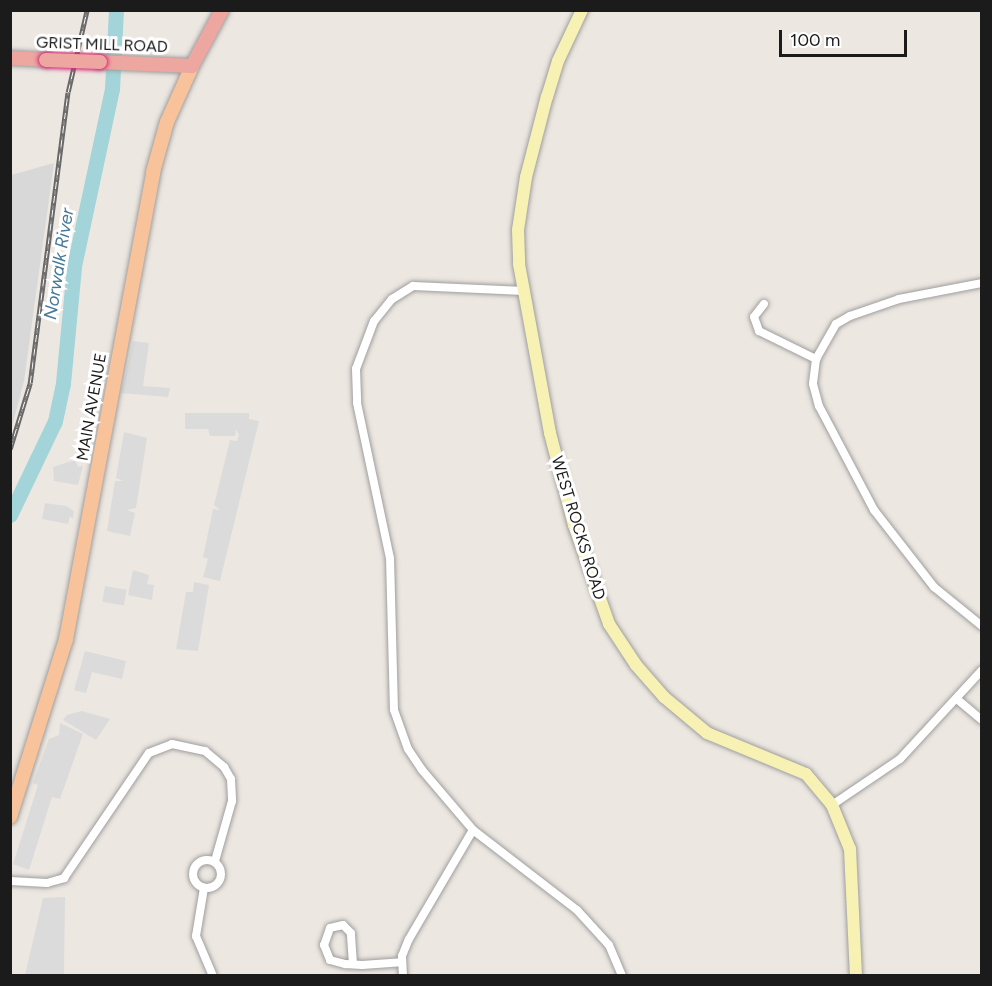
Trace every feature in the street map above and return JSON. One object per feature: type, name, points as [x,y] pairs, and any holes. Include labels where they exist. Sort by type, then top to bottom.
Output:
[{"type":"highway","name":"MAIN AVENUE","points":[[192,66],[222,10]]},
{"type":"highway","name":"GRIST MILL ROAD","points":[[10,58],[192,66]]},
{"type":"main road","name":"WEST ROCKS ROAD","points":[[582,10],[554,72],[525,177],[518,230],[524,291],[553,444],[577,536],[609,624],[636,665],[687,718],[707,733],[797,769],[815,782],[832,805],[850,849],[856,975]]},
{"type":"main road","name":"MAIN AVENUE","points":[[10,817],[66,639],[153,172],[167,122],[192,66]]},
{"type":"street","points":[[981,284],[899,299],[850,316],[836,324],[816,359],[815,395],[861,489],[903,552],[934,586],[981,626]]},
{"type":"street","points":[[524,291],[413,286],[392,299],[374,321],[356,369],[357,403],[390,558],[397,719],[422,770],[473,830],[577,910],[609,945],[622,975]]},
{"type":"street","points":[[764,304],[754,317],[759,331],[816,359]]},
{"type":"street","points":[[832,805],[888,770],[958,700],[981,670]]},
{"type":"street","points":[[958,700],[981,720]]},
{"type":"street","points":[[10,881],[47,883],[64,878],[149,753],[172,744],[205,751],[216,758],[231,778],[232,801],[214,861]]},
{"type":"street","points":[[403,975],[400,962],[425,909],[473,830]]},
{"type":"street","points":[[202,887],[215,886],[221,878],[220,866],[214,861],[201,860],[195,867],[193,875],[202,887],[195,926],[213,975]]},
{"type":"street","points":[[353,964],[351,933],[342,926],[330,928],[324,945],[327,956],[336,963],[353,964],[400,962]]},
{"type":"shaded area","points":[[54,163],[24,381],[11,431],[11,175]]},
{"type":"shaded area","points":[[133,341],[149,343],[143,386],[170,388],[168,397],[121,393]]},
{"type":"shaded area","points":[[185,413],[249,413],[249,419],[259,421],[220,581],[203,577],[208,559],[203,557],[213,509],[220,510],[214,505],[230,440],[237,441],[239,435],[236,429],[235,436],[210,436],[208,429],[185,429]]},
{"type":"shaded area","points":[[124,432],[147,438],[136,508],[127,510],[135,513],[130,536],[107,531],[115,481],[123,481],[116,478]]},
{"type":"shaded area","points":[[75,460],[78,467],[83,466],[78,485],[54,481],[53,467]]},
{"type":"shaded area","points":[[45,503],[66,506],[74,511],[73,519],[70,516],[68,524],[42,519]]},
{"type":"shaded area","points":[[133,570],[149,575],[147,584],[154,585],[152,600],[128,595]]},
{"type":"shaded area","points":[[194,582],[209,585],[198,651],[176,649],[186,592],[193,592]]},
{"type":"shaded area","points":[[105,586],[127,590],[124,606],[102,602]]},
{"type":"shaded area","points":[[85,651],[126,661],[122,679],[92,672],[86,693],[74,690]]},
{"type":"shaded area","points":[[82,711],[110,719],[96,740],[63,720],[67,715]]},
{"type":"shaded area","points":[[60,723],[83,734],[60,799],[52,797],[29,870],[13,864],[38,785],[33,783],[49,739],[59,735]]},
{"type":"shaded area","points":[[65,897],[64,975],[25,975],[43,898]]},
{"type":"waterway","name":"Norwalk River","points":[[10,515],[55,421],[63,383],[74,266],[112,89],[116,10]]},
{"type":"railway","points":[[10,449],[30,383],[68,92],[87,10]]}]
